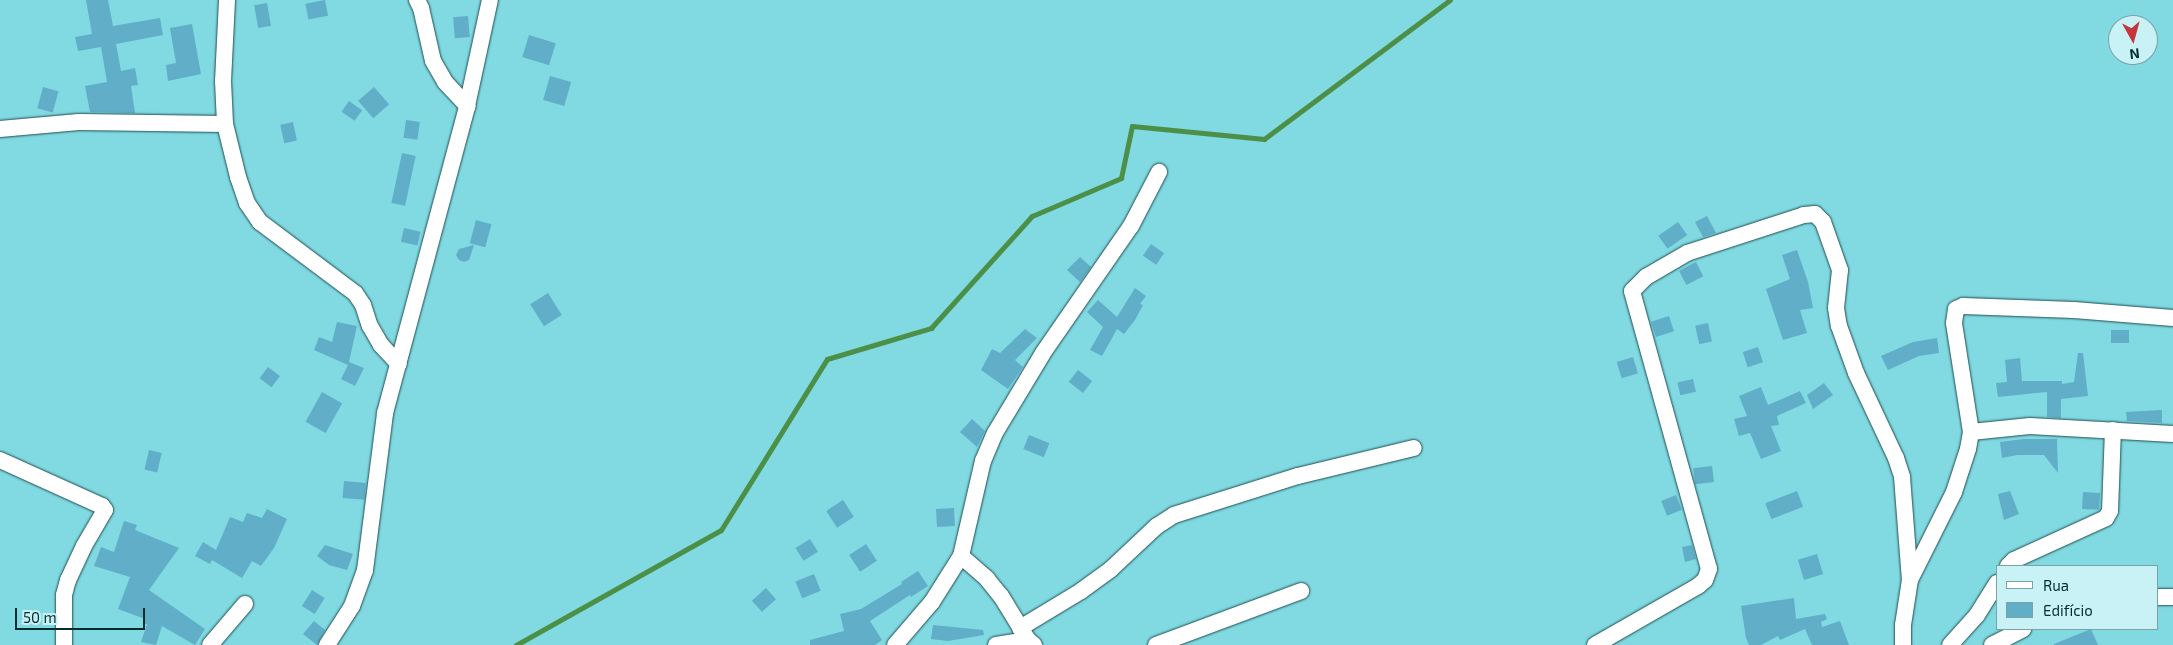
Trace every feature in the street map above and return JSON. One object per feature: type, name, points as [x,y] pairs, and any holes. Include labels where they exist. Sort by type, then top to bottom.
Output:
[{"type":"street","points":[[227,0],[223,74],[225,124],[238,177],[247,203],[260,222],[355,293],[363,305],[370,326],[381,345],[399,364]]},
{"type":"street","points":[[417,0],[433,61],[446,82],[467,106]]},
{"type":"street","points":[[327,645],[352,606],[365,570],[372,528],[380,442],[467,106],[490,0]]},
{"type":"street","points":[[0,129],[79,122],[225,124]]},
{"type":"street","points":[[895,645],[932,602],[961,556],[982,460],[995,433],[1043,353],[1131,226],[1158,172]]},
{"type":"street","points":[[1595,645],[1698,586],[1705,580],[1709,569],[1632,291],[1646,278],[1687,253],[1804,215],[1815,214],[1823,222],[1840,270],[1836,308],[1839,326],[1856,373],[1902,477],[1910,580],[1904,616],[1903,645]]},
{"type":"street","points":[[1910,580],[1954,492],[1968,449],[1970,432],[1954,323],[1956,309],[1963,306],[2074,310],[2173,318]]},
{"type":"street","points":[[1970,432],[2030,426],[2173,434]]},
{"type":"street","points":[[2009,565],[2014,560],[2106,518],[2110,511],[2113,430]]},
{"type":"street","points":[[996,645],[1027,638],[1081,591],[1111,569],[1157,526],[1174,515],[1298,476],[1414,448]]},
{"type":"street","points":[[0,460],[102,506],[105,510],[84,546],[68,580],[64,595],[64,645]]},
{"type":"street","points":[[961,556],[987,579],[1001,596],[1027,638]]},
{"type":"street","points":[[1950,645],[1977,615],[1996,585]]},
{"type":"street","points":[[1156,645],[1301,591]]},
{"type":"street","points":[[2158,598],[2173,597]]},
{"type":"street","points":[[210,645],[245,604]]},
{"type":"street","points":[[1992,645],[2021,630]]},
{"type":"building","points":[[86,0],[108,0],[113,26],[160,18],[163,35],[116,44],[121,71],[135,68],[138,85],[131,86],[135,113],[90,112],[85,86],[107,82],[101,47],[78,51],[75,37],[92,34]]},
{"type":"building","points":[[325,0],[328,16],[308,20],[305,4]]},
{"type":"building","points":[[267,3],[271,26],[258,28],[254,5]]},
{"type":"building","points":[[468,16],[470,37],[455,38],[453,17]]},
{"type":"building","points":[[192,24],[201,74],[168,81],[166,65],[176,63],[170,28]]},
{"type":"building","points":[[529,35],[556,43],[549,65],[522,57]]},
{"type":"building","points":[[550,76],[571,82],[564,106],[543,100]]},
{"type":"building","points":[[43,87],[58,91],[53,112],[37,108]]},
{"type":"building","points":[[374,87],[389,104],[373,118],[358,101]]},
{"type":"building","points":[[349,101],[362,110],[355,121],[342,112]]},
{"type":"building","points":[[406,120],[420,122],[417,140],[403,138]]},
{"type":"building","points":[[293,122],[297,141],[284,143],[280,125]]},
{"type":"building","points":[[402,153],[416,156],[405,206],[391,203]]},
{"type":"building","points":[[1707,216],[1716,233],[1703,237],[1695,222]]},
{"type":"building","points":[[476,220],[491,224],[485,247],[470,243]]},
{"type":"building","points":[[1678,222],[1687,235],[1668,249],[1658,236]]},
{"type":"building","points":[[404,228],[421,232],[417,245],[401,242]]},
{"type":"building","points":[[1151,244],[1164,253],[1156,265],[1143,255]]},
{"type":"building","points":[[474,245],[469,260],[464,262],[459,260],[456,255],[459,249]]},
{"type":"building","points":[[1797,250],[1808,282],[1813,308],[1800,310],[1807,333],[1783,340],[1766,289],[1790,279],[1782,255]]},
{"type":"building","points":[[1080,257],[1091,267],[1080,282],[1067,270]]},
{"type":"building","points":[[1696,262],[1703,276],[1686,285],[1679,271]]},
{"type":"building","points":[[1135,288],[1146,296],[1140,304],[1143,305],[1135,320],[1124,334],[1117,329],[1102,356],[1090,350],[1103,327],[1087,312],[1098,300],[1117,317]]},
{"type":"building","points":[[548,293],[562,315],[544,326],[530,304]]},
{"type":"building","points":[[1669,316],[1674,331],[1656,337],[1651,322]]},
{"type":"building","points":[[337,322],[357,326],[349,362],[364,368],[355,386],[341,379],[348,365],[314,350],[319,337],[332,342]]},
{"type":"building","points":[[1708,323],[1712,342],[1699,344],[1695,326]]},
{"type":"building","points":[[1025,329],[1037,338],[1015,360],[1023,367],[1008,389],[981,370],[992,349],[1000,353]]},
{"type":"building","points":[[2111,330],[2129,330],[2129,343],[2111,343]]},
{"type":"building","points":[[1937,338],[1939,353],[1919,356],[1888,370],[1881,356],[1913,342]]},
{"type":"building","points":[[1758,347],[1763,362],[1748,367],[1743,352]]},
{"type":"building","points":[[2078,353],[2083,353],[2088,396],[2061,399],[2061,418],[2047,417],[2047,392],[1998,397],[1996,383],[2007,382],[2005,360],[2020,358],[2022,381],[2062,381],[2062,384],[2074,382]]},
{"type":"building","points":[[1633,357],[1638,373],[1622,378],[1617,362]]},
{"type":"building","points":[[268,367],[280,376],[272,387],[260,378]]},
{"type":"building","points":[[1078,370],[1092,381],[1083,393],[1069,382]]},
{"type":"building","points":[[1693,379],[1696,392],[1680,395],[1677,383]]},
{"type":"building","points":[[1824,383],[1833,395],[1813,409],[1807,395]]},
{"type":"building","points":[[1761,387],[1768,405],[1800,391],[1806,403],[1777,416],[1779,425],[1771,426],[1781,451],[1761,459],[1750,433],[1739,436],[1734,419],[1747,416],[1739,396]]},
{"type":"building","points":[[322,392],[342,403],[326,433],[306,422]]},
{"type":"building","points":[[2162,410],[2162,423],[2127,421],[2126,412]]},
{"type":"building","points":[[972,419],[985,431],[977,447],[960,432]]},
{"type":"building","points":[[1029,435],[1049,443],[1044,457],[1023,449]]},
{"type":"building","points":[[2024,439],[2057,439],[2058,473],[2044,455],[2017,455],[2002,458],[2000,442]]},
{"type":"building","points":[[149,450],[162,453],[157,472],[145,469]]},
{"type":"building","points":[[1712,466],[1714,482],[1695,484],[1693,468]]},
{"type":"building","points":[[344,481],[366,483],[364,500],[343,498]]},
{"type":"building","points":[[1797,491],[1803,507],[1771,519],[1765,503]]},
{"type":"building","points":[[2010,491],[2019,514],[2004,520],[1998,494]]},
{"type":"building","points":[[2083,492],[2100,493],[2099,510],[2082,509]]},
{"type":"building","points":[[1676,495],[1682,510],[1667,516],[1661,501]]},
{"type":"building","points":[[843,500],[854,517],[837,528],[826,511]]},
{"type":"building","points":[[954,508],[955,526],[937,527],[936,509]]},
{"type":"building","points":[[267,509],[287,519],[274,548],[261,566],[252,561],[242,578],[212,560],[210,564],[195,556],[203,542],[216,550],[230,517],[243,522],[247,513],[262,518]]},
{"type":"building","points":[[124,521],[137,525],[135,530],[179,548],[149,590],[205,629],[195,645],[162,626],[156,645],[141,642],[147,624],[144,624],[145,619],[118,609],[130,577],[94,566],[101,547],[114,552]]},
{"type":"building","points":[[810,539],[818,552],[804,561],[796,548]]},
{"type":"building","points":[[866,544],[877,561],[860,572],[849,555]]},
{"type":"building","points":[[325,545],[353,554],[347,570],[329,565],[317,556]]},
{"type":"building","points":[[1692,545],[1696,559],[1685,562],[1682,547]]},
{"type":"building","points":[[1817,554],[1823,574],[1804,580],[1798,560]]},
{"type":"building","points":[[918,571],[928,586],[911,597],[910,595],[870,621],[882,640],[875,645],[810,645],[810,640],[844,631],[840,614],[861,609],[902,584],[901,582]]},
{"type":"building","points":[[814,574],[821,591],[802,598],[795,581]]},
{"type":"building","points":[[766,588],[776,599],[762,612],[752,601]]},
{"type":"building","points":[[312,590],[325,598],[315,614],[302,606]]},
{"type":"building","points":[[1794,598],[1796,619],[1825,614],[1827,619],[1821,622],[1822,627],[1840,621],[1849,645],[1812,645],[1805,629],[1780,640],[1778,636],[1761,645],[1749,645],[1746,638],[1741,606]]},
{"type":"building","points":[[314,621],[325,630],[317,645],[303,634]]},
{"type":"building","points":[[933,625],[983,630],[984,635],[948,641],[931,639]]},
{"type":"building","points":[[2091,630],[2098,645],[2054,645]]},
{"type":"waterway","points":[[516,645],[721,530],[827,359],[931,328],[1032,216],[1121,178],[1132,126],[1264,139],[1450,0]]}]
